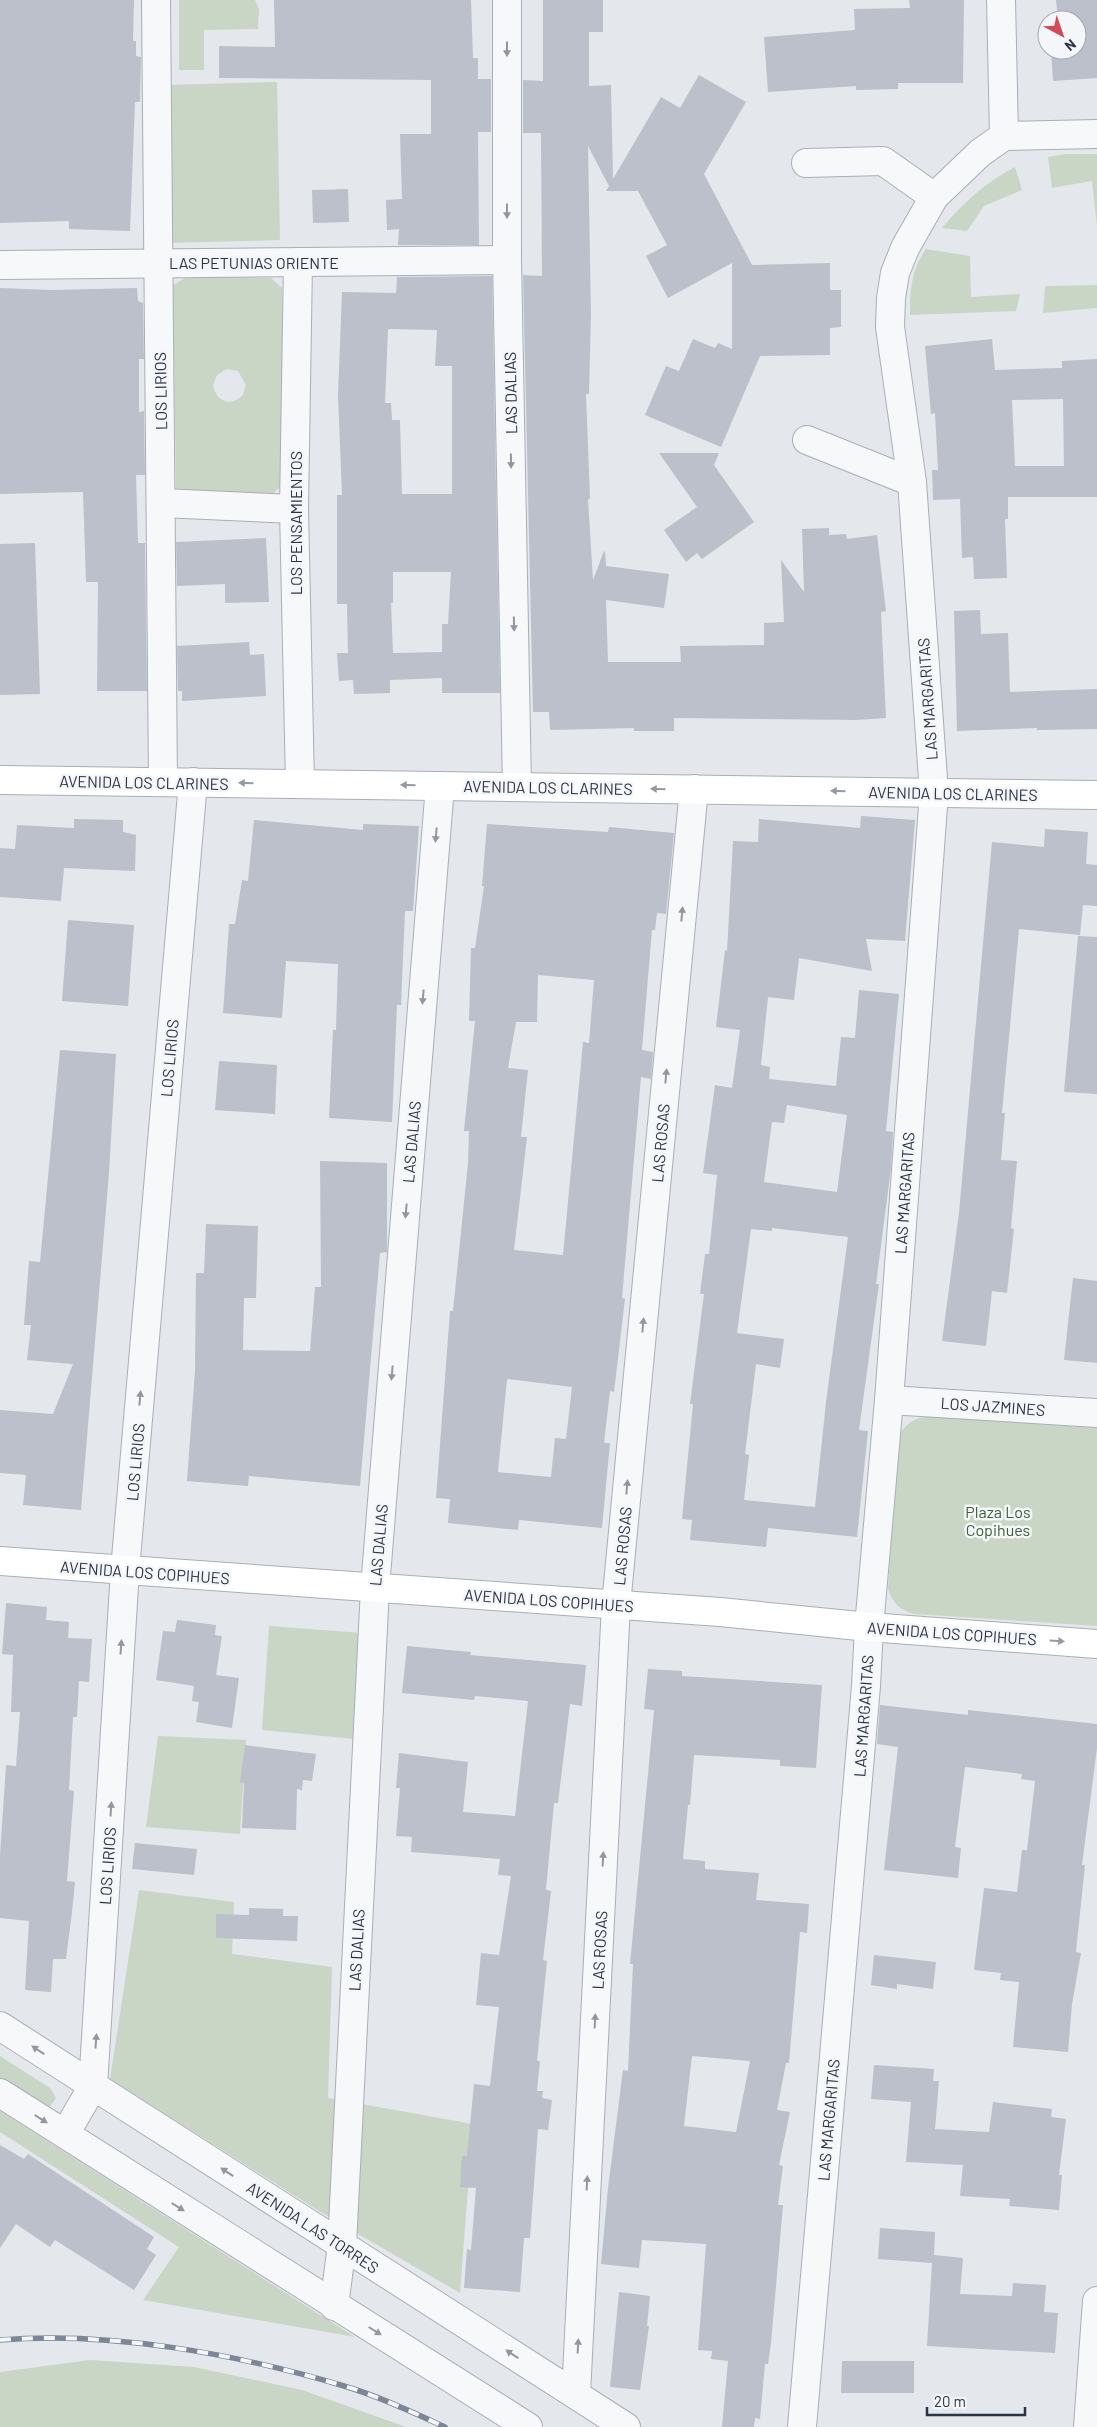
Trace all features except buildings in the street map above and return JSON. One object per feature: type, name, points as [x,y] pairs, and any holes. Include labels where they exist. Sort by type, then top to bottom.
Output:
[{"type":"main road","name":"AVENIDA LOS CLARINES","points":[[0,780],[1097,795]]},
{"type":"main road","name":"AVENIDA LOS COPIHUES","points":[[0,1561],[720,1612],[869,1627],[1097,1644]]},
{"type":"street","name":"LOS LIRIOS","points":[[156,0],[163,782]]},
{"type":"street","name":"LAS DALIAS","points":[[507,0],[507,260],[517,787]]},
{"type":"street","points":[[1001,0],[1004,136],[1097,134]]},
{"type":"street","name":"LAS MARGARITAS","points":[[802,2427],[866,1686],[934,793],[912,482],[890,327],[891,298],[895,273],[905,248],[934,197],[980,153],[1004,136]]},
{"type":"street","points":[[806,163],[883,161],[934,197]]},
{"type":"street","name":"LAS PETUNIAS ORIENTE","points":[[0,265],[507,260]]},
{"type":"street","name":"LOS PENSAMIENTOS","points":[[298,262],[294,509],[300,784]]},
{"type":"street","points":[[807,440],[912,482]]},
{"type":"street","points":[[161,502],[294,509]]},
{"type":"street","name":"LOS LIRIOS","points":[[65,2134],[93,2086],[125,1570],[193,782]]},
{"type":"street","name":"LAS DALIAS","points":[[334,2306],[342,2245],[375,1588],[440,786]]},
{"type":"street","name":"LAS ROSAS","points":[[576,2394],[616,1605],[694,789]]},
{"type":"street","name":"LOS JAZMINES","points":[[889,1400],[1097,1413]]},
{"type":"street","name":"AVENIDA LAS TORRES","points":[[0,2026],[626,2427]]},
{"type":"street","points":[[0,2093],[528,2427]]},
{"type":"street","points":[[1088,2427],[1097,2301]]},
{"type":"green space","points":[[179,0],[255,0],[259,9],[258,29],[204,30],[204,70],[179,70]]},
{"type":"green space","points":[[277,82],[280,240],[169,243],[166,85]]},
{"type":"green space","points":[[1065,154],[1097,154],[1097,226],[1092,181],[1052,188],[1048,157]]},
{"type":"green space","points":[[1015,167],[1022,190],[984,206],[967,231],[942,228],[975,194],[994,179]]},
{"type":"green space","points":[[926,249],[970,256],[971,297],[1020,294],[1016,311],[910,315],[912,281],[917,265]]},
{"type":"green space","points":[[187,277],[271,278],[282,288],[283,484],[271,495],[188,497],[176,488],[173,285]],"holes":[[[227,369],[238,371],[246,385],[243,395],[229,402],[220,399],[213,385],[217,375]]]},
{"type":"green space","points":[[1097,285],[1097,308],[1043,313],[1045,286]]},
{"type":"green space","name":"Plaza Los Copihues","points":[[929,1417],[1097,1428],[1097,1626],[915,1614],[905,1611],[895,1602],[888,1589],[898,1437],[910,1422],[919,1418]]},
{"type":"green space","points":[[269,1626],[363,1633],[354,1739],[262,1730]]},
{"type":"green space","points":[[158,1736],[246,1740],[240,1834],[146,1827]]},
{"type":"green space","points":[[139,1890],[234,1902],[232,1954],[332,1967],[328,2098],[473,2124],[460,2293],[322,2213],[110,2079]]},
{"type":"green space","points":[[0,2056],[50,2088],[56,2098],[49,2108],[39,2111],[0,2086]]},
{"type":"green space","points":[[0,2111],[355,2337],[143,2300],[179,2247],[0,2132]]},
{"type":"green space","points":[[90,2360],[194,2367],[302,2390],[406,2427],[0,2427],[0,2372]]},
{"type":"railway","points":[[0,2340],[42,2338],[86,2339],[129,2342],[217,2355],[303,2374],[357,2390],[445,2427]]}]
